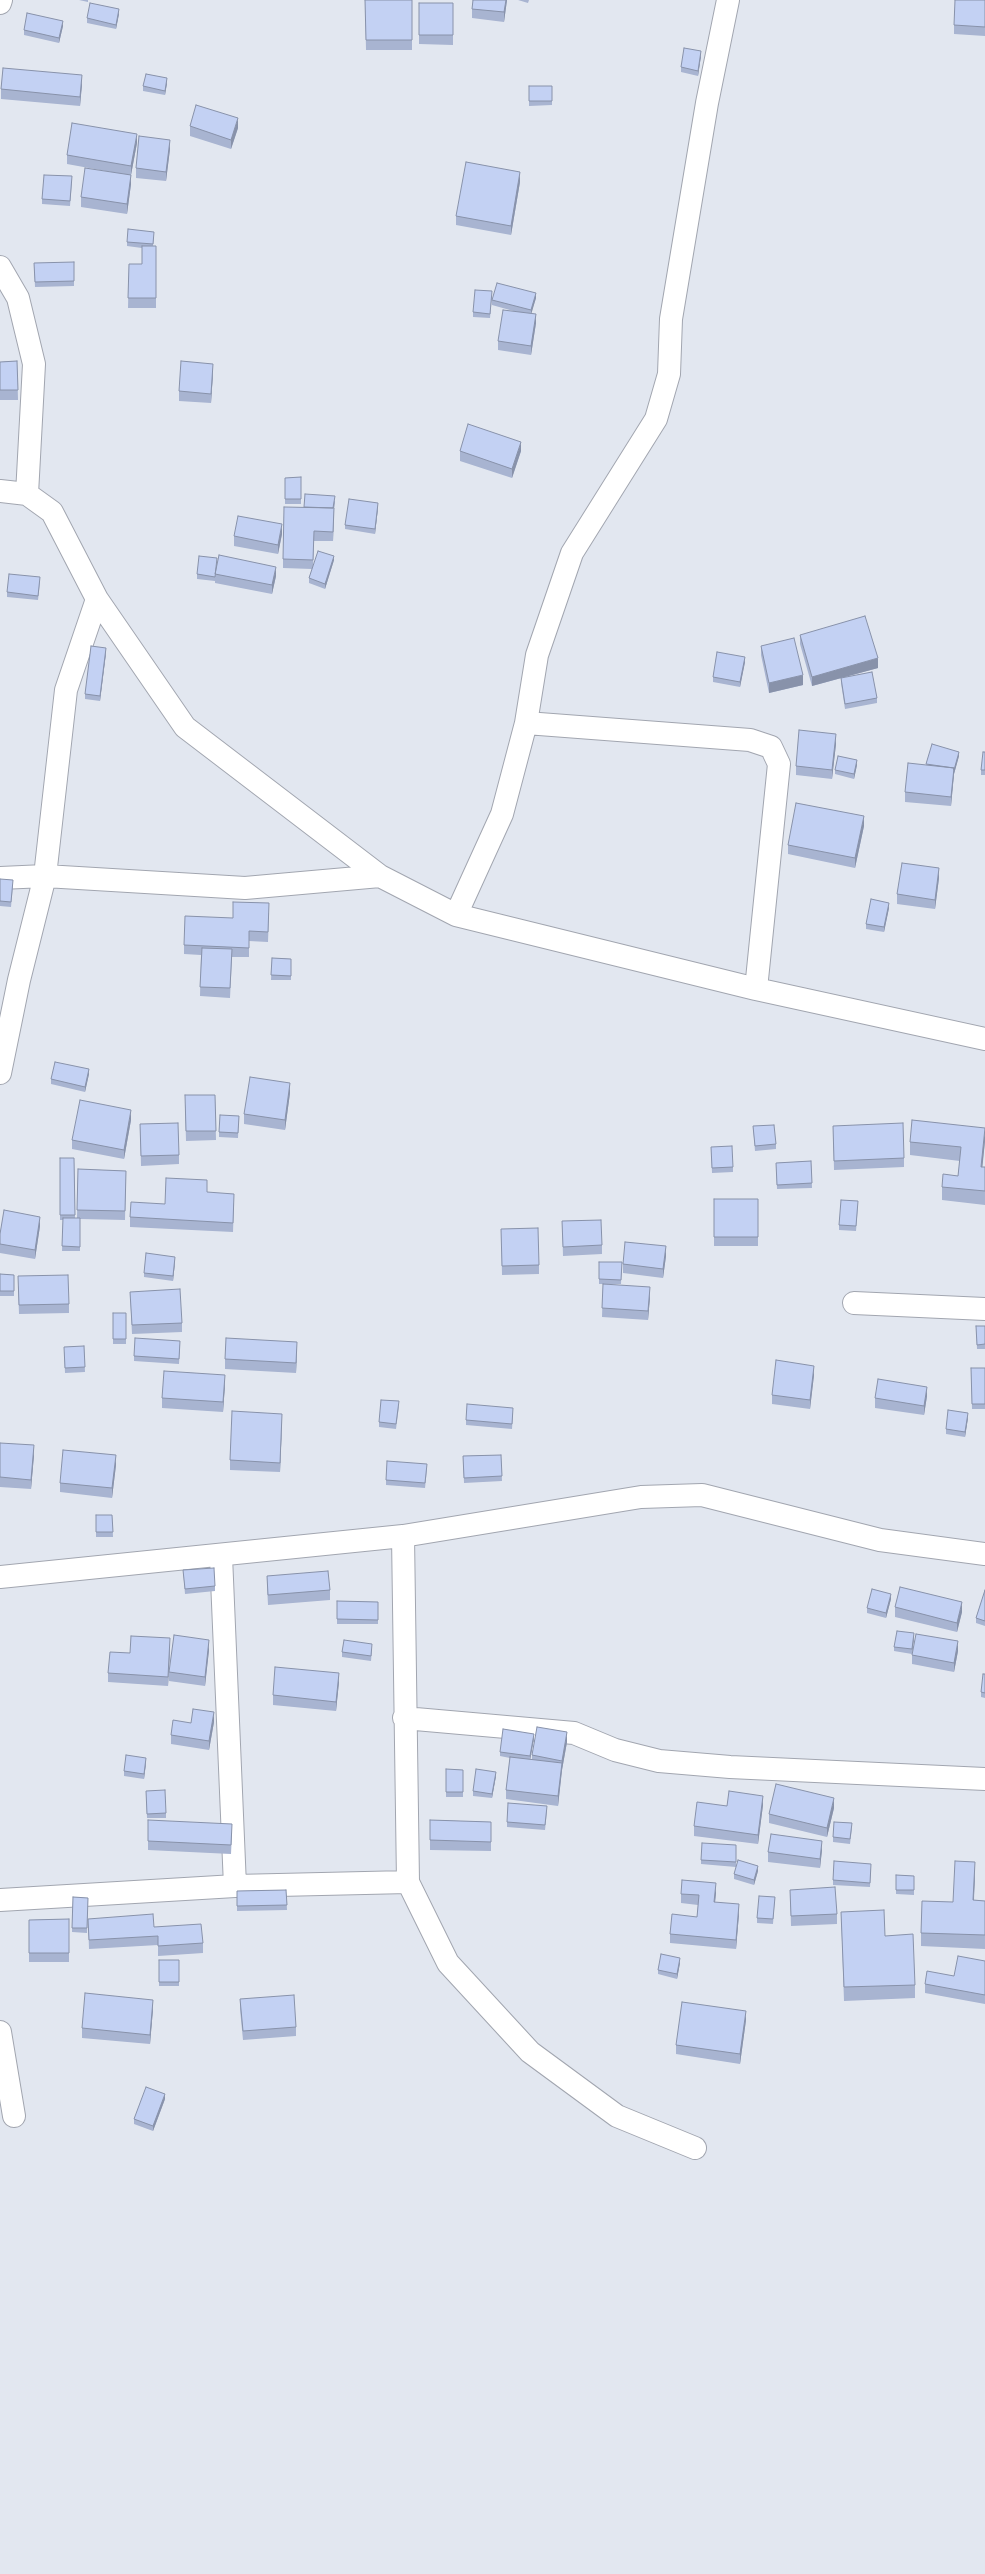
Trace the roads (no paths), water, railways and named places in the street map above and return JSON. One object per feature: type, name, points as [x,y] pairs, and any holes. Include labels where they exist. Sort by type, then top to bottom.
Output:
[{"type":"street","points":[[456,915],[502,814],[526,723],[537,655],[572,553],[656,419],[669,374],[671,319],[707,103],[728,0]]},
{"type":"street","points":[[0,267],[18,298],[34,364],[27,494]]},
{"type":"street","points":[[0,491],[27,494],[52,512],[98,599],[185,727],[380,876],[456,915],[756,989],[985,1038]]},
{"type":"street","points":[[0,1073],[19,980],[45,876],[66,690],[98,599]]},
{"type":"street","points":[[526,723],[750,740],[771,747],[779,764],[756,989]]},
{"type":"street","points":[[0,878],[45,876],[245,888],[380,876]]},
{"type":"street","points":[[854,1303],[985,1309]]},
{"type":"street","points":[[0,1577],[221,1556],[403,1536],[641,1497],[702,1495],[880,1540],[985,1554]]},
{"type":"street","points":[[403,1536],[404,1718],[408,1882],[448,1963],[530,2052],[617,2116],[695,2148]]},
{"type":"street","points":[[221,1556],[235,1886]]},
{"type":"street","points":[[404,1718],[574,1733],[615,1750],[659,1761],[730,1767],[985,1779]]},
{"type":"street","points":[[0,1900],[235,1886],[408,1882]]},
{"type":"street","points":[[0,2032],[14,2116]]}]
